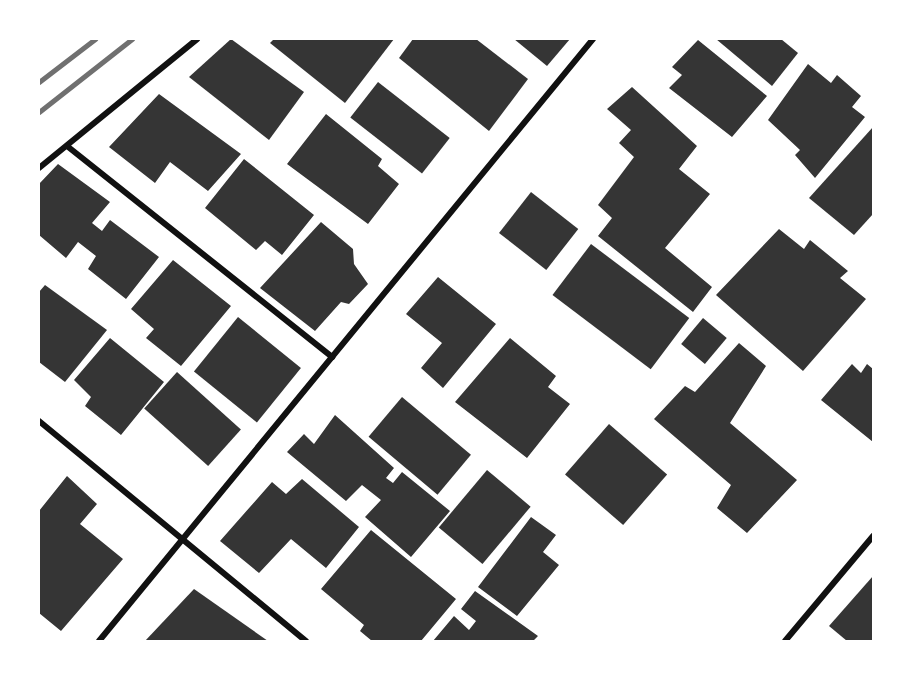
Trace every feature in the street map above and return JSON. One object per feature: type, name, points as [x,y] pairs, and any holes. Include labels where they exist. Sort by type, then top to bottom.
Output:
[{"type":"street","points":[[39,168],[197,39]]},
{"type":"street","points":[[99,641],[593,39]]},
{"type":"street","points":[[68,146],[332,357]]},
{"type":"street","points":[[39,421],[306,641]]},
{"type":"street","points":[[785,641],[873,536]]},
{"type":"building","points":[[231,39],[304,92],[269,140],[189,77]]},
{"type":"building","points":[[274,39],[394,39],[345,103],[270,43]]},
{"type":"building","points":[[413,39],[476,39],[528,79],[489,131],[399,58]]},
{"type":"building","points":[[514,39],[570,39],[547,66]]},
{"type":"building","points":[[716,39],[781,39],[798,53],[772,86]]},
{"type":"building","points":[[698,40],[767,96],[732,137],[669,88],[682,75],[672,67]]},
{"type":"building","points":[[808,64],[831,83],[837,75],[861,96],[852,107],[865,117],[815,178],[795,155],[800,150],[768,120]]},
{"type":"building","points":[[378,82],[450,138],[422,173],[350,117]]},
{"type":"building","points":[[632,87],[697,146],[679,169],[710,194],[665,248],[712,287],[693,312],[598,236],[612,218],[598,205],[634,157],[619,143],[631,130],[607,109]]},
{"type":"building","points":[[159,94],[241,154],[208,191],[170,162],[155,183],[109,147]]},
{"type":"building","points":[[326,114],[382,159],[378,166],[399,184],[368,224],[287,164]]},
{"type":"building","points":[[873,127],[873,214],[854,235],[809,198]]},
{"type":"building","points":[[244,159],[314,215],[282,255],[265,241],[256,250],[205,208]]},
{"type":"building","points":[[58,164],[110,202],[92,223],[102,231],[110,220],[159,257],[126,299],[88,269],[96,256],[78,242],[66,258],[39,235],[39,184]]},
{"type":"building","points":[[531,192],[578,229],[546,270],[499,233]]},
{"type":"building","points":[[321,222],[353,249],[354,264],[368,284],[349,304],[341,302],[315,331],[260,288]]},
{"type":"building","points":[[779,229],[804,249],[810,240],[848,271],[840,278],[866,299],[803,371],[716,295]]},
{"type":"building","points":[[591,244],[689,318],[651,369],[552,295]]},
{"type":"building","points":[[173,260],[231,306],[181,366],[146,338],[154,329],[131,309]]},
{"type":"building","points":[[438,277],[496,324],[443,388],[421,368],[442,343],[406,314]]},
{"type":"building","points":[[45,285],[107,330],[65,382],[39,362],[39,292]]},
{"type":"building","points":[[238,317],[301,368],[257,422],[194,371]]},
{"type":"building","points":[[703,318],[727,338],[705,364],[681,344]]},
{"type":"building","points":[[110,338],[164,382],[121,435],[85,406],[91,397],[74,380]]},
{"type":"building","points":[[510,338],[556,376],[548,387],[570,404],[527,458],[455,402]]},
{"type":"building","points":[[739,343],[766,366],[730,423],[797,480],[747,533],[717,508],[731,485],[654,419],[685,386],[695,392]]},
{"type":"building","points":[[852,364],[861,373],[867,364],[873,369],[873,442],[821,400]]},
{"type":"building","points":[[177,372],[241,430],[208,466],[144,408]]},
{"type":"building","points":[[402,397],[471,455],[438,495],[369,437]]},
{"type":"building","points":[[335,415],[394,468],[386,478],[393,483],[402,472],[450,511],[411,557],[365,517],[381,500],[362,485],[346,501],[287,452],[304,434],[314,444]]},
{"type":"building","points":[[609,424],[667,475],[623,525],[565,475]]},
{"type":"building","points":[[487,470],[531,507],[482,564],[439,527]]},
{"type":"building","points":[[67,476],[97,504],[80,524],[123,559],[61,631],[39,613],[39,511]]},
{"type":"building","points":[[302,479],[359,527],[326,568],[291,539],[259,573],[220,541],[272,482],[286,494]]},
{"type":"building","points":[[531,517],[556,535],[543,552],[559,565],[517,616],[478,587]]},
{"type":"building","points":[[371,530],[456,599],[421,641],[372,641],[360,631],[364,625],[321,589]]},
{"type":"building","points":[[873,576],[873,641],[847,641],[829,626]]},
{"type":"building","points":[[194,589],[268,641],[145,641]]},
{"type":"building","points":[[475,591],[538,636],[533,641],[433,641],[454,616],[469,630],[476,621],[461,609]]},
{"type":"railway","points":[[39,82],[95,39]]},
{"type":"railway","points":[[39,112],[132,39]]}]
